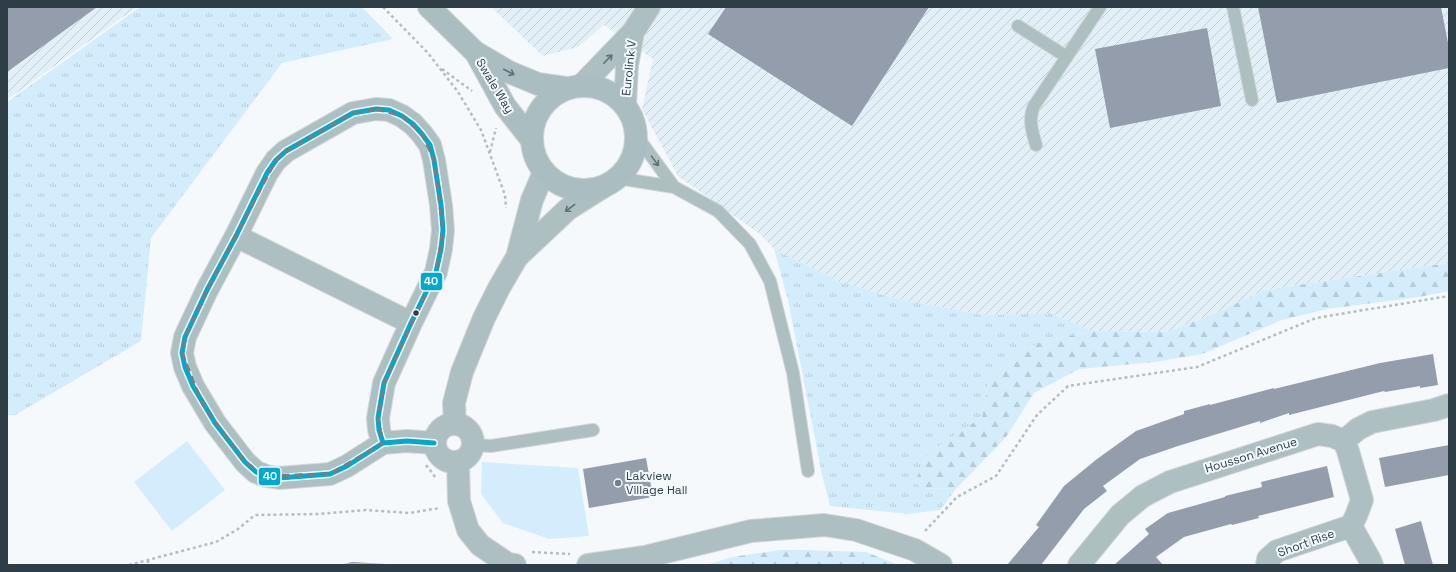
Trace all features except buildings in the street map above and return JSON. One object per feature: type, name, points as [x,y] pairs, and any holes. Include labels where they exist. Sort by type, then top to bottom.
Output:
[{"type":"street","name":"Swale Way","points":[[429,7],[475,52],[509,72],[538,84],[574,87]]},
{"type":"street","name":"Eurolink V","points":[[574,87],[633,32],[649,7]]},
{"type":"street","name":"Eurolink V","points":[[625,105],[627,66],[633,32]]},
{"type":"street","name":"Swale Way","points":[[475,52],[505,106],[531,139]]},
{"type":"street","points":[[454,424],[454,404],[462,372],[498,288],[517,257],[568,209],[610,182],[628,166],[634,151],[636,135],[633,119],[625,105],[613,94],[599,87],[574,87],[552,96],[540,108],[533,123],[531,139],[537,162],[544,172],[557,183],[571,189],[587,190],[610,182]]},
{"type":"street","points":[[383,443],[379,430],[378,418],[384,383],[410,323],[436,272],[441,249],[442,230],[434,160],[430,145],[413,124],[402,116],[389,110],[376,109],[353,113],[286,151],[276,160],[267,173],[207,290],[186,337],[182,353],[193,386],[215,423],[245,462],[256,472],[266,476],[279,478],[330,474],[347,466],[383,443],[407,441],[434,443]]},
{"type":"street","points":[[517,257],[532,200],[544,172]]},
{"type":"street","points":[[236,236],[410,323]]},
{"type":"street","points":[[1372,565],[1351,526],[1362,500],[1344,441],[1358,429],[1372,422],[1434,410],[1449,405]]},
{"type":"street","points":[[454,424],[466,428],[473,438],[473,445],[468,456],[458,462],[451,463],[439,457],[434,443],[437,432],[448,425],[454,424]]},
{"type":"street","name":"Housson Avenue","points":[[1079,565],[1120,515],[1143,496],[1170,482],[1318,434],[1332,436],[1344,441]]},
{"type":"street","points":[[458,462],[458,501],[468,530],[480,545],[504,563]]},
{"type":"street","points":[[588,565],[645,557],[751,531],[824,525],[856,530],[915,550],[941,565]]},
{"type":"street","name":"Short Rise","points":[[1267,565],[1268,559],[1277,551],[1351,526]]},
{"type":"lane","points":[[1036,145],[1031,124],[1031,113],[1034,106],[1100,7]]},
{"type":"lane","points":[[1233,7],[1252,100]]},
{"type":"lane","points":[[1018,26],[1067,57]]},
{"type":"lane","points":[[636,135],[674,187]]},
{"type":"lane","points":[[610,182],[674,187],[718,211],[750,244],[770,281],[793,373],[808,472]]},
{"type":"lane","points":[[473,445],[491,446],[593,430]]},
{"type":"path","points":[[924,532],[956,497],[996,476],[1037,415],[1068,386],[1197,367],[1316,318],[1449,296]]},
{"type":"path","points":[[129,565],[216,542],[238,529],[255,516],[319,514],[366,510],[410,512],[442,507]]},
{"type":"path","points":[[148,560],[148,565]]},
{"type":"highlighted area","points":[[376,109],[402,116],[422,134],[434,160],[443,230],[436,272],[384,383],[378,418],[383,443],[330,474],[266,476],[245,462],[203,405],[182,353],[185,337],[207,290],[276,160],[286,151],[353,113]]},
{"type":"shaded area","points":[[7,7],[137,7],[7,100]]},
{"type":"shaded area","points":[[491,7],[1449,7],[1449,263],[1264,290],[1216,313],[1167,332],[1092,331],[1050,313],[983,315],[893,298],[839,281],[774,249],[761,235],[678,176],[642,109],[653,59],[604,25],[578,47],[543,56]]},
{"type":"shaded area","points":[[352,562],[405,565],[339,565]]},
{"type":"green space","points":[[140,7],[362,7],[393,39],[282,63],[151,238],[141,341],[15,415],[7,415],[7,102]]},
{"type":"green space","points":[[774,249],[839,281],[893,298],[983,315],[1050,313],[1092,331],[1038,343],[989,378],[982,417],[927,454],[922,488],[956,489],[940,510],[908,514],[830,506],[822,475],[788,300]]},
{"type":"green space","points":[[1449,263],[1449,291],[1419,297],[1327,309],[1282,320],[1202,354],[1155,362],[1079,369],[1034,393],[1006,437],[956,489],[921,488],[915,482],[927,454],[982,417],[989,378],[1038,343],[1092,331],[1167,332],[1216,313],[1264,290]]},
{"type":"green space","points":[[187,441],[225,490],[172,531],[134,482]]},
{"type":"green space","points":[[482,462],[578,468],[589,536],[549,539],[503,523],[481,494]]},
{"type":"green space","points":[[780,550],[866,552],[899,565],[706,565],[732,557]]},
{"type":"transit line","name":"40","points":[[383,443],[379,430],[378,418],[384,383],[436,272],[443,230],[441,205],[434,160],[430,145],[413,124],[402,116],[389,110],[376,109],[353,113],[286,151],[276,160],[267,173],[207,290],[185,337],[182,353],[185,367],[193,386],[215,423],[245,462],[256,472],[266,476],[279,478],[330,474],[347,466],[383,443],[407,441],[434,443]]},
{"type":"place","name":"Lakview Village Hall","points":[[618,483]]}]
